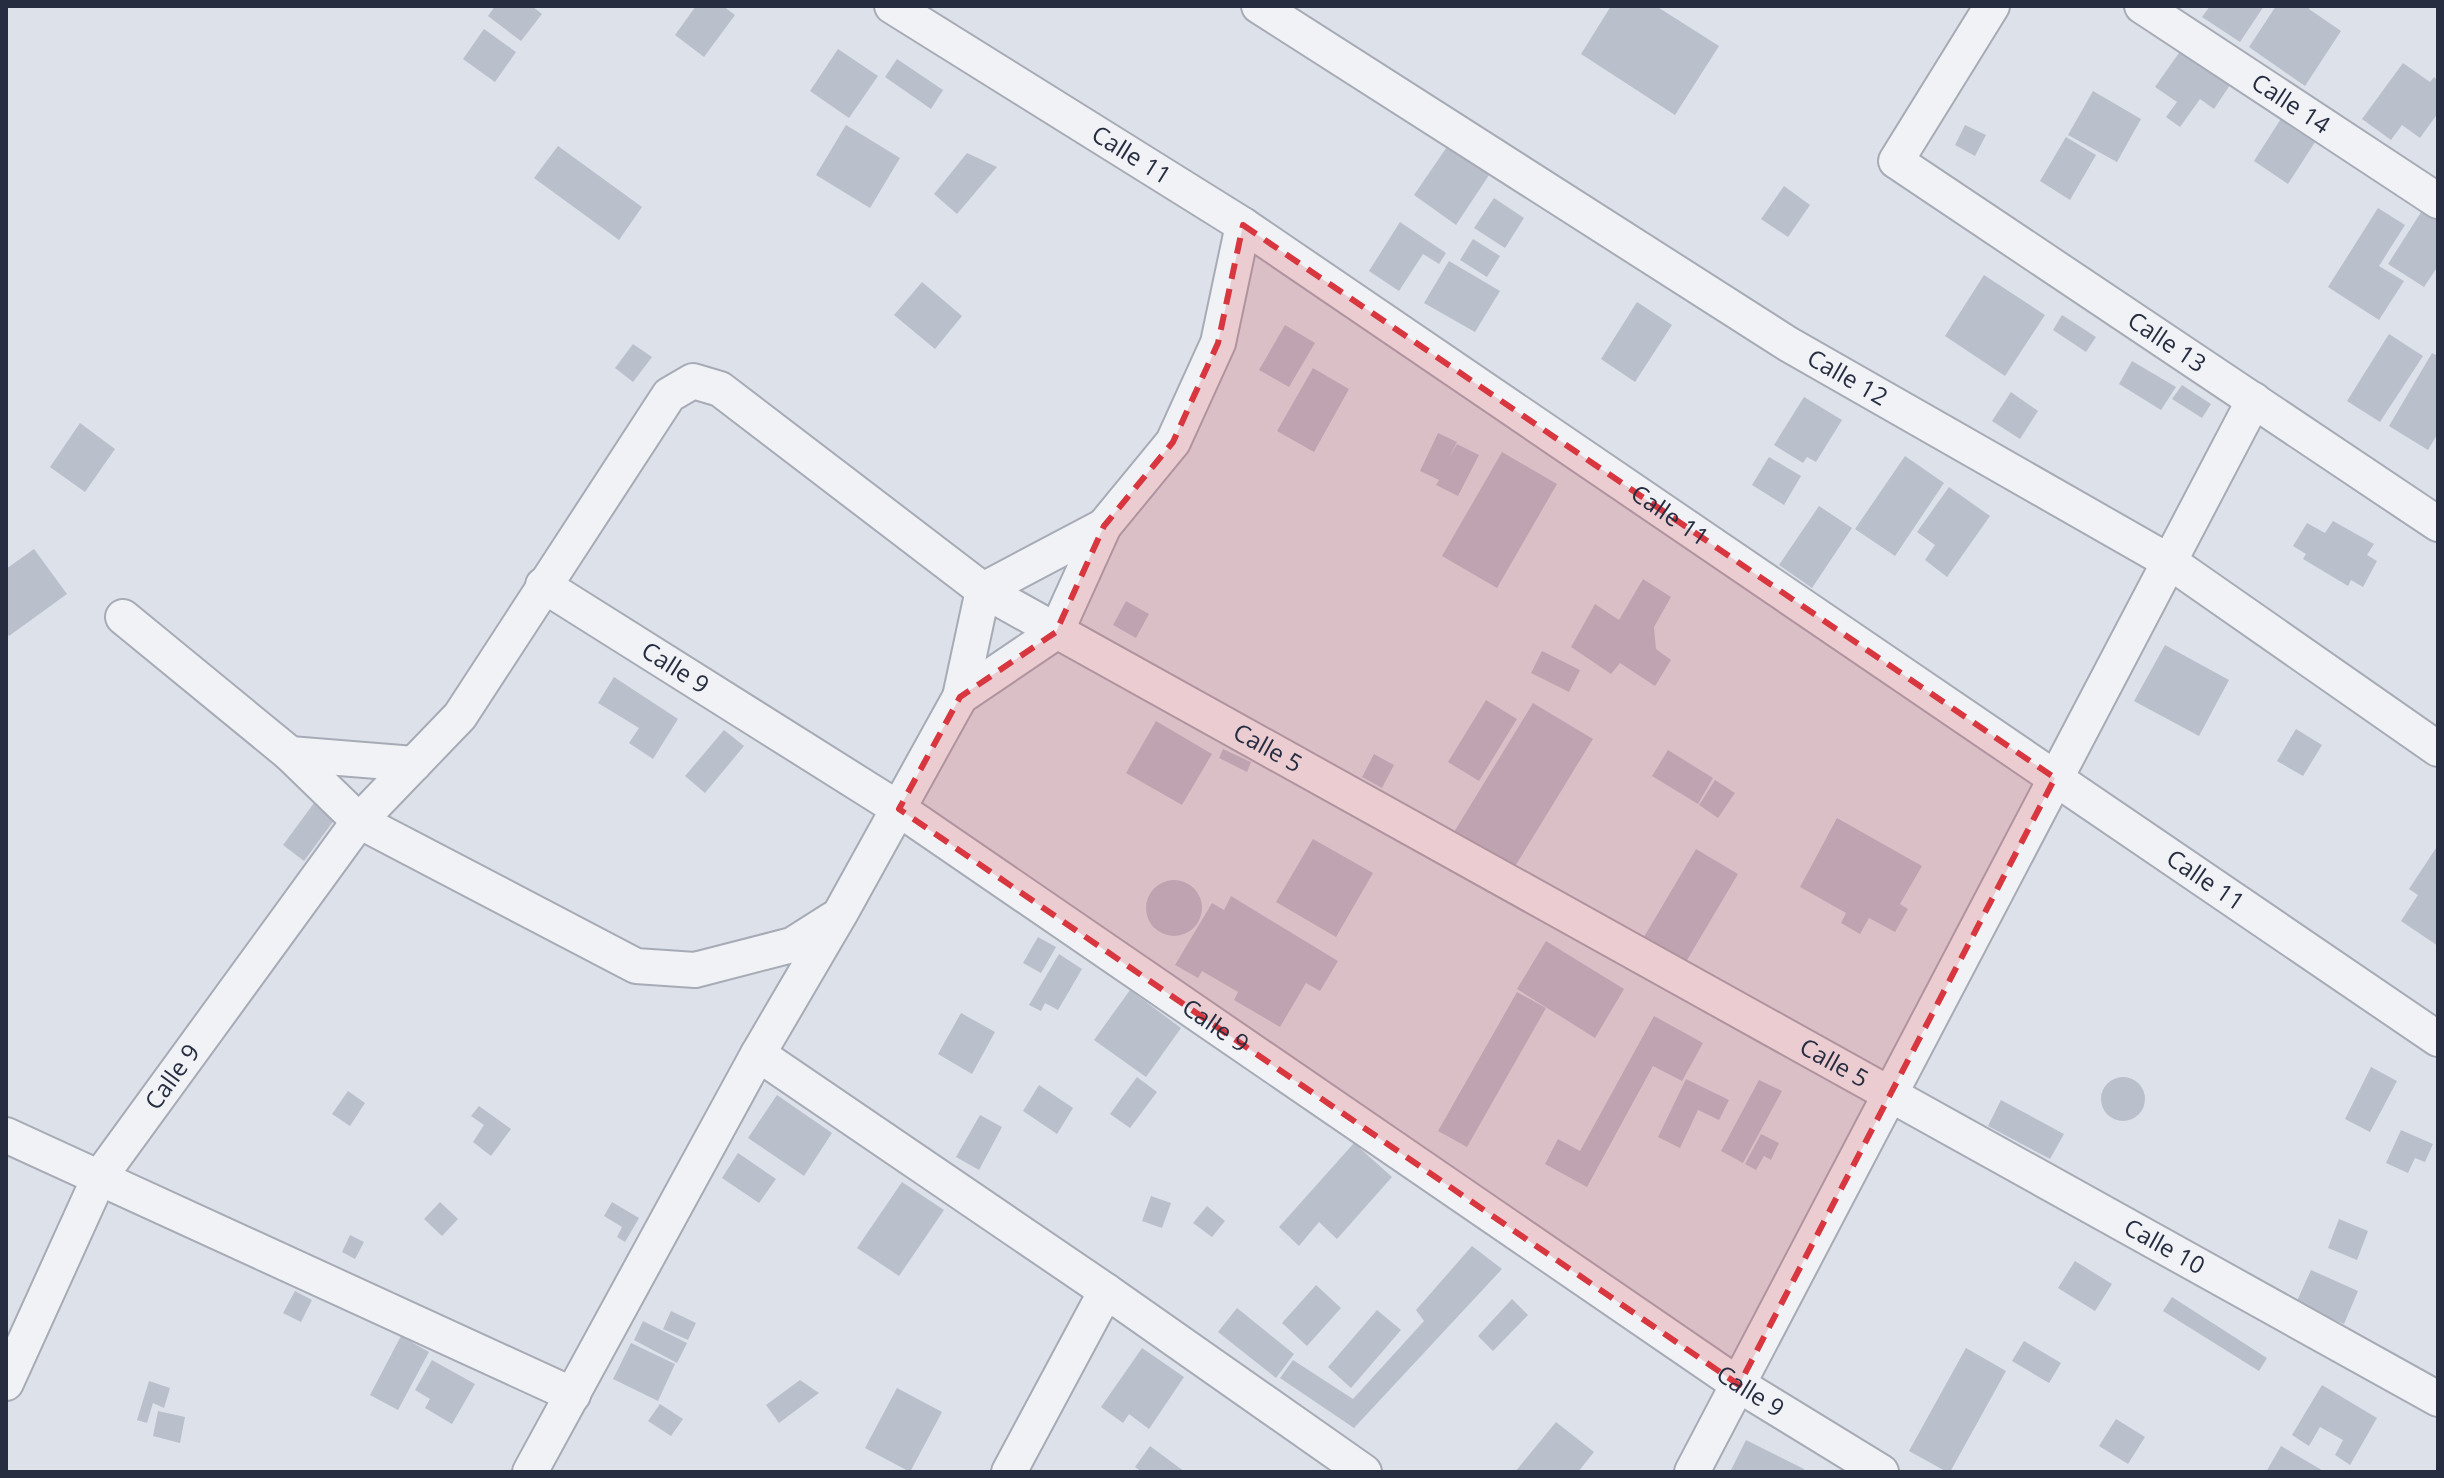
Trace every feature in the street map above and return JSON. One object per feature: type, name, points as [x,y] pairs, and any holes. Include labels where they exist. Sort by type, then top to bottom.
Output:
[{"type":"street","name":"Calle 11","points":[[892,6],[1243,225],[2438,1039]]},
{"type":"street","name":"Calle 12","points":[[1259,6],[1788,344],[2170,562],[2438,749]]},
{"type":"street","name":"Calle 13","points":[[1992,6],[1896,161],[2438,524]]},
{"type":"street","name":"Calle 14","points":[[2142,6],[2434,189]]},
{"type":"street","points":[[960,697],[1056,632],[1104,526],[1173,442],[1218,343],[1243,225]]},
{"type":"street","name":"Calle 5","points":[[669,395],[693,381],[720,389],[983,590],[1891,1094]]},
{"type":"street","name":"Calle 9","points":[[6,1383],[99,1178],[359,821],[460,716],[669,395]]},
{"type":"street","points":[[1692,1472],[2254,400]]},
{"type":"street","points":[[530,1472],[758,1054],[840,914],[960,697],[983,590],[1104,526]]},
{"type":"street","name":"Calle 9","points":[[543,585],[899,809],[1739,1385],[1881,1472]]},
{"type":"street","points":[[123,617],[290,754],[359,821],[636,966],[695,970],[792,945],[840,914]]},
{"type":"street","points":[[290,754],[414,764]]},
{"type":"street","points":[[758,1054],[1106,1291],[1364,1472]]},
{"type":"street","name":"Calle 10","points":[[1891,1094],[2438,1399]]},
{"type":"street","points":[[6,1135],[573,1395]]},
{"type":"street","points":[[1009,1472],[1106,1291]]},
{"type":"highlighted area","points":[[1243,225],[2055,778],[1739,1385],[899,809],[960,697],[1056,632],[1104,526],[1173,442],[1218,343]]},
{"type":"building","points":[[495,6],[532,6],[542,14],[521,41],[488,16]]},
{"type":"building","points":[[696,6],[723,6],[735,15],[704,57],[675,35]]},
{"type":"building","points":[[1611,6],[1656,6],[1719,46],[1675,115],[1581,54]]},
{"type":"building","points":[[2210,6],[2264,6],[2240,42],[2202,17]]},
{"type":"building","points":[[2276,6],[2311,6],[2309,9],[2341,31],[2305,86],[2249,47]]},
{"type":"building","points":[[484,29],[516,52],[495,82],[463,59]]},
{"type":"building","points":[[838,49],[878,76],[849,118],[810,91]]},
{"type":"building","points":[[2181,50],[2230,85],[2214,109],[2200,99],[2180,127],[2166,117],[2177,102],[2155,87]]},
{"type":"building","points":[[897,59],[943,90],[931,109],[885,77]]},
{"type":"building","points":[[2403,63],[2430,82],[2434,77],[2438,81],[2438,113],[2420,138],[2402,125],[2391,140],[2362,119]]},
{"type":"building","points":[[2093,91],[2141,119],[2117,162],[2068,135]]},
{"type":"building","points":[[2282,117],[2317,139],[2288,184],[2254,161]]},
{"type":"building","points":[[846,125],[900,158],[870,208],[816,175]]},
{"type":"building","points":[[1965,125],[1986,135],[1975,156],[1955,145]]},
{"type":"building","points":[[2066,137],[2096,155],[2070,200],[2040,181]]},
{"type":"building","points":[[1451,141],[1493,169],[1456,225],[1414,195]]},
{"type":"building","points":[[558,146],[642,207],[619,240],[534,178]]},
{"type":"building","points":[[967,153],[997,167],[957,214],[934,194]]},
{"type":"building","points":[[1784,186],[1810,205],[1788,237],[1761,219]]},
{"type":"building","points":[[1494,198],[1524,218],[1505,248],[1474,228]]},
{"type":"building","points":[[2425,206],[2438,214],[2438,266],[2424,287],[2388,264]]},
{"type":"building","points":[[2378,208],[2405,225],[2379,266],[2404,281],[2379,320],[2328,287]]},
{"type":"building","points":[[1400,222],[1446,253],[1439,264],[1423,254],[1399,291],[1369,271]]},
{"type":"building","points":[[1473,239],[1500,256],[1487,277],[1460,260]]},
{"type":"building","points":[[1449,261],[1500,291],[1475,332],[1424,303]]},
{"type":"building","points":[[1984,275],[2045,315],[2005,376],[1945,336]]},
{"type":"building","points":[[922,282],[962,316],[935,349],[894,315]]},
{"type":"building","points":[[1637,302],[1672,325],[1635,382],[1601,359]]},
{"type":"building","points":[[2062,315],[2096,337],[2086,352],[2053,330]]},
{"type":"building","points":[[1285,325],[1315,343],[1289,387],[1259,370]]},
{"type":"building","points":[[2389,334],[2423,356],[2380,422],[2347,401]]},
{"type":"building","points":[[633,344],[652,357],[633,382],[615,368]]},
{"type":"building","points":[[2432,353],[2438,356],[2438,433],[2428,450],[2389,426]]},
{"type":"building","points":[[2132,361],[2176,387],[2161,410],[2119,384]]},
{"type":"building","points":[[1313,368],[1349,389],[1314,452],[1277,431]]},
{"type":"building","points":[[2182,385],[2211,404],[2202,418],[2172,399]]},
{"type":"building","points":[[2011,392],[2038,411],[2020,439],[1992,421]]},
{"type":"building","points":[[1804,397],[1842,420],[1816,462],[1807,457],[1803,463],[1774,445]]},
{"type":"building","points":[[80,423],[115,449],[85,492],[50,467]]},
{"type":"building","points":[[1438,433],[1457,442],[1449,458],[1457,444],[1479,455],[1458,496],[1436,485],[1439,480],[1420,471]]},
{"type":"building","points":[[1502,452],[1557,484],[1497,588],[1442,556]]},
{"type":"building","points":[[1905,456],[1944,483],[1895,556],[1855,529]]},
{"type":"building","points":[[1769,457],[1801,476],[1784,505],[1752,485]]},
{"type":"building","points":[[1949,487],[1990,516],[1947,577],[1925,560],[1935,545],[1917,532]]},
{"type":"building","points":[[1819,506],[1852,528],[1812,588],[1779,565]]},
{"type":"building","points":[[2333,521],[2374,544],[2367,555],[2377,561],[2363,587],[2351,580],[2348,586],[2303,559],[2306,554],[2293,546],[2307,523],[2325,533]]},
{"type":"building","points":[[34,549],[67,594],[9,636],[6,632],[6,569]]},
{"type":"building","points":[[1643,579],[1671,597],[1654,627],[1656,649],[1671,660],[1655,686],[1620,663],[1611,674],[1571,647],[1595,604],[1619,620]]},
{"type":"building","points":[[1126,601],[1149,614],[1136,638],[1113,625]]},
{"type":"building","points":[[2165,645],[2229,680],[2199,736],[2134,701]]},
{"type":"building","points":[[1542,651],[1580,670],[1569,692],[1531,673]]},
{"type":"building","points":[[614,677],[678,719],[653,759],[629,743],[639,728],[598,703]]},
{"type":"building","points":[[1486,700],[1517,719],[1479,781],[1448,762]]},
{"type":"building","points":[[1533,703],[1593,739],[1514,868],[1454,832]]},
{"type":"building","points":[[1156,721],[1212,754],[1182,805],[1126,773]]},
{"type":"building","points":[[2296,729],[2322,745],[2303,776],[2277,761]]},
{"type":"building","points":[[724,730],[744,746],[705,793],[685,776]]},
{"type":"building","points":[[1223,749],[1251,762],[1247,772],[1219,758]]},
{"type":"building","points":[[1668,750],[1713,778],[1698,804],[1652,776]]},
{"type":"building","points":[[1374,754],[1394,765],[1382,788],[1362,777]]},
{"type":"building","points":[[1715,780],[1735,793],[1718,818],[1699,805]]},
{"type":"building","points":[[314,803],[335,819],[304,861],[283,845]]},
{"type":"building","points":[[1837,818],[1922,866],[1900,904],[1908,909],[1895,932],[1869,918],[1860,934],[1841,923],[1846,913],[1800,887]]},
{"type":"building","points":[[1313,839],[1373,873],[1336,937],[1276,902]]},
{"type":"building","points":[[2438,845],[2438,946],[2401,921],[2418,895],[2409,889]]},
{"type":"building","points":[[1696,849],[1738,874],[1680,972],[1638,947]]},
{"type":"building","points":[[1174,880],[1194,888],[1202,908],[1194,928],[1174,936],[1154,928],[1146,908],[1154,888]]},
{"type":"building","points":[[1231,896],[1338,961],[1320,991],[1306,983],[1280,1027],[1234,1000],[1238,992],[1202,971],[1198,978],[1175,965],[1212,903],[1224,910]]},
{"type":"building","points":[[1038,937],[1056,947],[1041,973],[1023,963]]},
{"type":"building","points":[[1546,941],[1624,989],[1595,1038],[1517,989]]},
{"type":"building","points":[[1059,954],[1082,969],[1058,1010],[1045,1003],[1041,1011],[1029,1005]]},
{"type":"building","points":[[1130,990],[1181,1028],[1146,1077],[1094,1040]]},
{"type":"building","points":[[1517,992],[1546,1008],[1467,1147],[1438,1131]]},
{"type":"building","points":[[961,1013],[995,1032],[972,1074],[938,1054]]},
{"type":"building","points":[[1654,1016],[1703,1043],[1682,1081],[1653,1066],[1587,1187],[1545,1164],[1558,1139],[1580,1151]]},
{"type":"building","points":[[2371,1067],[2397,1081],[2370,1132],[2345,1119]]},
{"type":"building","points":[[1137,1077],[1157,1092],[1130,1128],[1110,1114]]},
{"type":"building","points":[[2123,1077],[2138,1084],[2145,1099],[2138,1114],[2123,1121],[2108,1114],[2101,1099],[2108,1084]]},
{"type":"building","points":[[1686,1079],[1729,1100],[1719,1120],[1698,1110],[1680,1148],[1658,1137]]},
{"type":"building","points":[[1759,1080],[1782,1091],[1743,1163],[1721,1151]]},
{"type":"building","points":[[1039,1085],[1073,1108],[1057,1134],[1023,1111]]},
{"type":"building","points":[[348,1091],[365,1103],[350,1126],[332,1114]]},
{"type":"building","points":[[777,1095],[832,1133],[804,1176],[748,1138]]},
{"type":"building","points":[[2001,1100],[2064,1134],[2050,1159],[1988,1126]]},
{"type":"building","points":[[479,1106],[511,1129],[491,1156],[473,1142],[484,1125],[471,1116]]},
{"type":"building","points":[[980,1115],[1002,1127],[979,1170],[956,1157]]},
{"type":"building","points":[[2401,1130],[2433,1144],[2425,1162],[2415,1158],[2408,1173],[2386,1163]]},
{"type":"building","points":[[1761,1134],[1779,1143],[1771,1160],[1764,1156],[1756,1170],[1745,1164]]},
{"type":"building","points":[[1354,1143],[1392,1177],[1337,1239],[1319,1222],[1299,1246],[1279,1227]]},
{"type":"building","points":[[738,1153],[776,1179],[759,1203],[722,1178]]},
{"type":"building","points":[[902,1182],[944,1210],[899,1276],[857,1248]]},
{"type":"building","points":[[1151,1196],[1171,1203],[1162,1228],[1142,1221]]},
{"type":"building","points":[[440,1202],[458,1219],[442,1236],[424,1219]]},
{"type":"building","points":[[612,1202],[639,1218],[625,1242],[617,1237],[622,1227],[604,1216]]},
{"type":"building","points":[[1207,1206],[1225,1221],[1212,1237],[1193,1223]]},
{"type":"building","points":[[2339,1219],[2368,1231],[2357,1260],[2328,1248]]},
{"type":"building","points":[[350,1235],[364,1242],[355,1259],[342,1252]]},
{"type":"building","points":[[1472,1246],[1502,1269],[1354,1428],[1280,1378],[1293,1360],[1353,1399],[1424,1321],[1416,1310]]},
{"type":"building","points":[[2075,1261],[2112,1284],[2095,1311],[2058,1288]]},
{"type":"building","points":[[2311,1270],[2358,1291],[2344,1324],[2296,1303]]},
{"type":"building","points":[[1316,1285],[1341,1308],[1307,1346],[1282,1323]]},
{"type":"building","points":[[295,1291],[312,1300],[301,1322],[283,1313]]},
{"type":"building","points":[[2172,1297],[2267,1358],[2259,1371],[2163,1311]]},
{"type":"building","points":[[1512,1299],[1528,1315],[1493,1351],[1478,1336]]},
{"type":"building","points":[[1237,1308],[1294,1354],[1276,1378],[1218,1332]]},
{"type":"building","points":[[1377,1310],[1401,1330],[1351,1388],[1328,1367]]},
{"type":"building","points":[[671,1311],[696,1323],[688,1340],[663,1329]]},
{"type":"building","points":[[643,1321],[687,1343],[677,1363],[634,1340]]},
{"type":"building","points":[[401,1336],[429,1352],[398,1410],[370,1395]]},
{"type":"building","points":[[2024,1341],[2061,1363],[2049,1383],[2012,1361]]},
{"type":"building","points":[[631,1343],[675,1364],[658,1401],[613,1379]]},
{"type":"building","points":[[1142,1348],[1184,1377],[1149,1429],[1129,1414],[1123,1423],[1101,1407]]},
{"type":"building","points":[[1966,1348],[2006,1371],[1950,1472],[1947,1472],[1909,1451]]},
{"type":"building","points":[[432,1360],[475,1384],[452,1424],[425,1408],[430,1399],[415,1390]]},
{"type":"building","points":[[800,1380],[819,1393],[779,1423],[766,1405]]},
{"type":"building","points":[[149,1381],[170,1388],[164,1408],[153,1403],[147,1423],[137,1420]]},
{"type":"building","points":[[2322,1385],[2377,1418],[2350,1465],[2335,1455],[2343,1440],[2320,1427],[2309,1446],[2292,1435]]},
{"type":"building","points":[[897,1388],[942,1412],[910,1472],[865,1448]]},
{"type":"building","points":[[660,1404],[683,1419],[671,1436],[648,1421]]},
{"type":"building","points":[[158,1411],[185,1417],[180,1443],[153,1436]]},
{"type":"building","points":[[2116,1419],[2145,1437],[2128,1464],[2099,1446]]},
{"type":"building","points":[[1556,1422],[1594,1452],[1578,1472],[1515,1472]]},
{"type":"building","points":[[1746,1440],[1804,1469],[1803,1472],[1730,1472]]},
{"type":"building","points":[[1150,1446],[1185,1472],[1142,1472],[1135,1467]]},
{"type":"building","points":[[2281,1446],[2325,1472],[2266,1472]]}]
